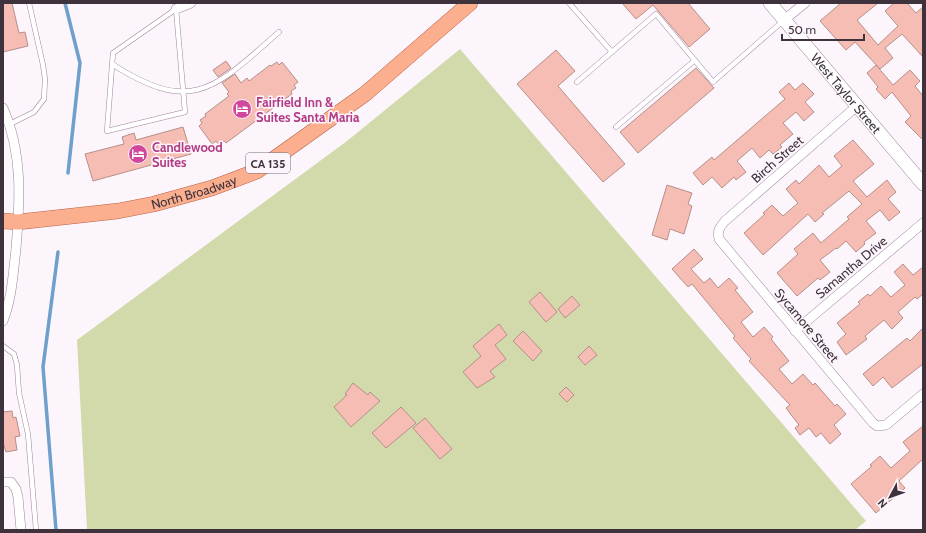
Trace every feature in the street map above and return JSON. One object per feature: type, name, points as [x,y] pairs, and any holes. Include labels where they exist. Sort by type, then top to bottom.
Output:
[{"type":"main road","name":"North Broadway","points":[[3,221],[18,222],[118,211],[154,204],[212,188],[257,171],[365,94],[470,3]]},
{"type":"street","points":[[176,9],[191,3]]},
{"type":"street","name":"West Taylor Street","points":[[770,3],[923,184]]},
{"type":"street","points":[[784,20],[805,3]]},
{"type":"street","name":"Birch Street","points":[[717,234],[718,228],[725,221],[857,106]]},
{"type":"street","points":[[3,108],[10,124],[16,149],[19,178],[18,222],[11,297],[3,321]]},
{"type":"street","name":"Samantha Drive","points":[[795,331],[923,222]]},
{"type":"street","name":"Sycamore Street","points":[[717,234],[719,239],[873,423],[883,427],[923,394]]},
{"type":"street","points":[[7,482],[16,489],[21,530]]},
{"type":"lane","points":[[10,124],[34,112],[44,99],[44,65],[29,3]]},
{"type":"lane","points":[[569,3],[612,52]]},
{"type":"lane","points":[[176,9],[185,112],[107,131],[113,53],[176,9]]},
{"type":"lane","points":[[576,82],[656,14],[713,82],[784,20]]},
{"type":"lane","points":[[112,64],[145,84],[166,91],[183,92],[202,89],[221,80],[236,70],[279,32]]},
{"type":"lane","points":[[616,127],[694,60]]},
{"type":"lane","points":[[3,346],[14,354],[17,365],[19,393],[28,434],[36,530]]},
{"type":"green space","points":[[460,49],[866,521],[855,530],[87,530],[77,340],[347,141]]},
{"type":"building","points":[[3,3],[12,3],[19,33],[25,32],[28,46],[3,52]]},
{"type":"building","points":[[622,3],[688,3],[710,29],[689,47],[653,5],[636,19]]},
{"type":"building","points":[[841,3],[878,3],[857,20],[878,45],[898,26],[885,11],[894,3],[907,3],[916,13],[923,7],[923,57],[902,34],[885,48],[893,58],[880,69],[855,42],[846,50],[820,21]]},
{"type":"building","points":[[556,50],[575,71],[558,86],[625,164],[603,182],[517,84]]},
{"type":"building","points":[[226,61],[231,68],[218,77],[213,70]]},
{"type":"building","name":"Fairfield Inn & Suites Santa Maria","points":[[277,62],[279,65],[282,62],[298,82],[294,85],[296,88],[291,91],[292,94],[226,143],[224,141],[219,145],[216,141],[212,144],[199,126],[202,123],[200,120],[206,116],[205,114],[229,96],[227,94],[229,92],[222,83],[235,74],[241,83],[247,78],[249,81],[270,65],[271,66]]},
{"type":"building","points":[[876,65],[893,85],[910,70],[920,81],[915,86],[923,96],[923,140],[905,122],[911,116],[892,92],[885,99],[876,89],[878,87],[867,73]]},
{"type":"building","points":[[696,68],[714,88],[638,153],[620,132]]},
{"type":"building","points":[[789,83],[795,90],[803,83],[814,94],[805,102],[814,112],[804,121],[796,112],[783,123],[793,134],[780,145],[782,147],[773,154],[769,150],[760,158],[752,148],[737,161],[746,172],[736,180],[734,177],[722,188],[712,177],[703,185],[693,173],[712,157],[714,160],[785,99],[779,92]]},
{"type":"building","name":"Candlewood Suites","points":[[183,127],[191,154],[93,181],[85,154],[124,144],[122,137],[134,133],[136,140]]},
{"type":"building","points":[[853,140],[874,164],[853,181],[867,197],[887,180],[896,192],[888,199],[900,212],[889,221],[880,210],[866,221],[876,233],[864,242],[865,244],[856,252],[846,241],[820,260],[830,272],[820,280],[818,278],[797,296],[777,273],[798,254],[794,249],[813,233],[821,243],[849,219],[847,217],[862,204],[849,191],[822,213],[824,214],[815,222],[808,214],[763,255],[744,233],[765,214],[763,213],[772,205],[783,216],[798,203],[786,189],[796,180],[799,184],[819,165],[829,177],[842,166],[834,156]]},
{"type":"building","points":[[667,185],[692,193],[688,204],[692,206],[684,234],[670,229],[667,240],[652,235]]},
{"type":"building","points":[[694,249],[703,259],[691,269],[704,283],[710,278],[718,288],[729,278],[738,288],[735,290],[753,312],[741,322],[753,337],[764,327],[773,337],[771,339],[789,361],[779,369],[792,384],[803,374],[813,385],[815,383],[835,406],[837,404],[846,414],[834,425],[841,434],[830,444],[821,433],[816,437],[809,428],[800,435],[795,428],[799,425],[786,408],[790,405],[749,361],[751,359],[733,338],[735,336],[692,284],[688,287],[672,269]]},
{"type":"building","points":[[903,264],[913,275],[923,267],[923,294],[917,299],[915,297],[898,312],[903,318],[892,329],[884,320],[865,336],[867,339],[846,355],[837,342],[846,334],[837,323],[860,304],[858,302],[868,294],[870,296],[881,286],[891,297],[905,285],[894,272]]},
{"type":"building","points":[[540,292],[557,312],[546,322],[529,302]]},
{"type":"building","points":[[572,296],[580,305],[565,318],[558,309]]},
{"type":"building","points":[[499,324],[507,335],[495,345],[506,359],[490,371],[495,377],[477,388],[463,372],[481,356],[473,346]]},
{"type":"building","points":[[923,328],[923,364],[892,388],[883,377],[873,386],[863,374],[907,338],[910,341]]},
{"type":"building","points":[[523,331],[542,351],[533,361],[513,341]]},
{"type":"building","points":[[589,346],[597,355],[585,365],[578,357]]},
{"type":"building","points":[[353,383],[368,395],[370,392],[380,401],[351,427],[334,407],[347,395],[345,394]]},
{"type":"building","points":[[566,387],[574,395],[567,402],[559,394]]},
{"type":"building","points":[[401,407],[416,423],[386,448],[372,433]]},
{"type":"building","points":[[12,411],[13,418],[16,417],[20,436],[15,437],[17,450],[6,452],[3,443],[3,412]]},
{"type":"building","points":[[425,418],[452,449],[440,459],[413,428]]},
{"type":"building","points":[[923,426],[923,459],[899,481],[905,488],[876,513],[851,484],[872,466],[870,465],[880,456],[891,468],[910,451],[903,442]]},
{"type":"waterway","points":[[65,3],[80,63],[68,173]]},
{"type":"waterway","points":[[56,530],[43,367],[58,252]]},
{"type":"place","name":"Fairfield Inn & Suites Santa Maria","points":[[242,109]]},
{"type":"place","name":"Candlewood Suites","points":[[138,154]]}]
